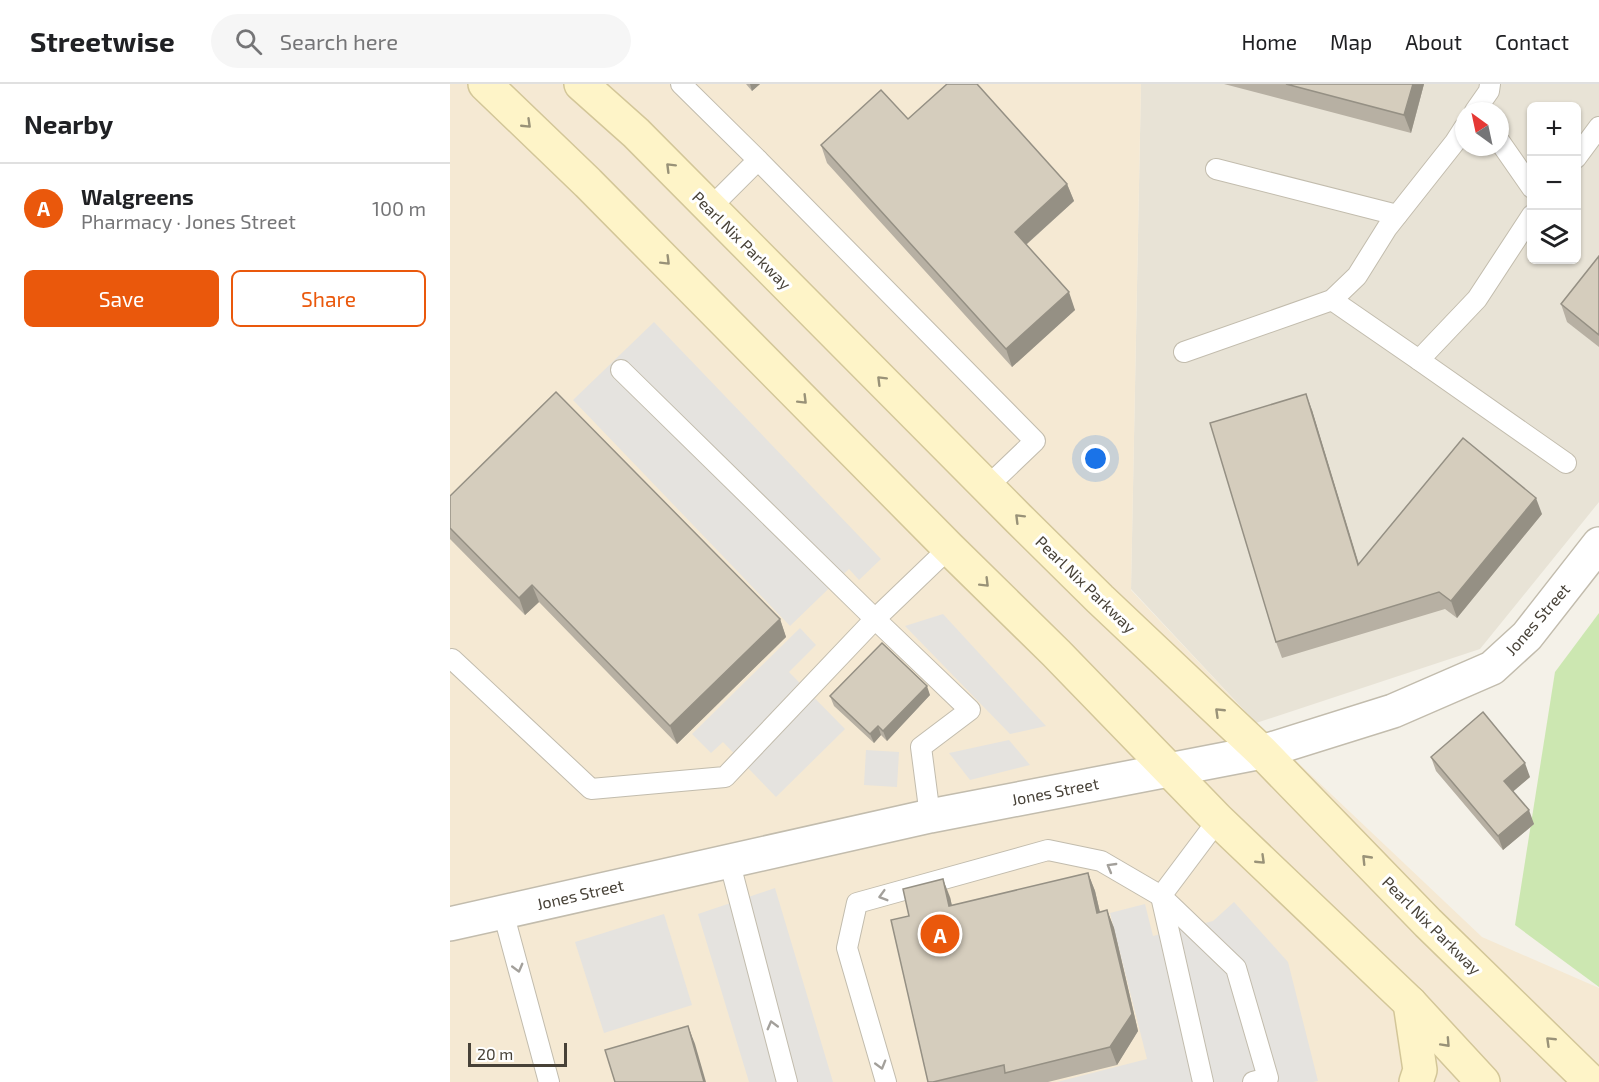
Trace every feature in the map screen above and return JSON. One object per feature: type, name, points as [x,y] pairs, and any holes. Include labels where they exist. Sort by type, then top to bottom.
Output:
[{"type":"main road","points":[[485,84],[588,183],[1056,653],[1218,820],[1410,1004],[1483,1082]]},
{"type":"main road","name":"Pearl Nix Parkway","points":[[582,84],[636,133],[1101,599],[1262,752],[1428,923],[1591,1082]]},
{"type":"main road","points":[[1410,1004],[1420,1070],[1416,1082]]},
{"type":"street","name":"Jones Street","points":[[450,924],[930,816],[1262,752],[1393,711],[1492,668],[1527,636],[1599,544]]},
{"type":"lane","points":[[681,84],[1035,441],[987,487]]},
{"type":"lane","points":[[1483,102],[1490,84]]},
{"type":"lane","points":[[1577,156],[1599,127]]},
{"type":"lane","points":[[1184,352],[1332,300],[1357,276],[1387,228],[1455,142]]},
{"type":"lane","points":[[1509,155],[1527,181]]},
{"type":"lane","points":[[710,208],[758,160]]},
{"type":"lane","points":[[1216,169],[1397,215]]},
{"type":"lane","points":[[1419,360],[1477,299],[1527,223]]},
{"type":"lane","points":[[1332,300],[1566,463]]},
{"type":"lane","points":[[621,370],[970,710],[921,747],[930,816]]},
{"type":"lane","points":[[452,659],[591,789],[725,777],[875,619],[949,548]]},
{"type":"lane","points":[[1203,1082],[1161,896],[1218,820]]},
{"type":"lane","points":[[886,1082],[847,948],[857,903],[1048,850],[1101,861],[1161,896],[1236,968],[1268,1078],[1253,1082]]},
{"type":"lane","points":[[729,860],[787,1082]]},
{"type":"lane","points":[[503,912],[549,1082]]},
{"type":"shaded area","points":[[450,84],[1141,84],[1131,590],[1256,723],[1482,937],[1599,988],[1599,1082],[450,1082]]},
{"type":"shaded area","points":[[1141,84],[1599,84],[1599,502],[1480,649],[1256,723],[1131,589]]},
{"type":"shaded area","points":[[654,322],[881,559],[859,580],[849,569],[790,626],[573,400]]},
{"type":"shaded area","points":[[943,614],[1046,726],[1010,734],[905,626]]},
{"type":"shaded area","points":[[800,628],[816,645],[789,672],[845,729],[776,797],[723,742],[711,753],[692,734]]},
{"type":"shaded area","points":[[1009,740],[1030,765],[970,780],[949,753]]},
{"type":"shaded area","points":[[866,750],[899,752],[897,787],[864,785]]},
{"type":"shaded area","points":[[775,888],[833,1082],[749,1082],[698,914]]},
{"type":"shaded area","points":[[1234,902],[1288,962],[1318,1081],[1057,1082],[1147,1059],[1110,913],[1145,904],[1153,936],[1213,921]]},
{"type":"shaded area","points":[[664,914],[692,1005],[604,1033],[575,942]]},
{"type":"green space","points":[[1599,613],[1599,987],[1515,925],[1555,672]]},
{"type":"building","points":[[947,84],[977,84],[1067,184],[1015,232],[1069,292],[1006,349],[821,145],[881,90],[908,119]]},
{"type":"building","points":[[1286,84],[1413,84],[1404,115]]},
{"type":"building","points":[[1599,256],[1599,335],[1561,304]]},
{"type":"building","points":[[556,392],[780,619],[670,726],[532,585],[519,598],[450,528],[450,496]]},
{"type":"building","points":[[1306,394],[1358,565],[1463,438],[1536,498],[1451,601],[1439,592],[1276,642],[1210,423]]},
{"type":"building","points":[[882,643],[927,686],[883,731],[878,726],[870,734],[830,696]]},
{"type":"building","points":[[1483,712],[1525,763],[1504,781],[1529,810],[1498,836],[1431,757]]},
{"type":"building","points":[[1088,873],[1097,913],[1107,910],[1132,1014],[1110,1047],[1005,1073],[1004,1065],[928,1082],[891,920],[909,916],[903,889],[943,879],[949,906]]},
{"type":"building","points":[[688,1026],[704,1082],[615,1082],[605,1050]]},
{"type":"place","name":"Walgreens","points":[[940,934]]}]
